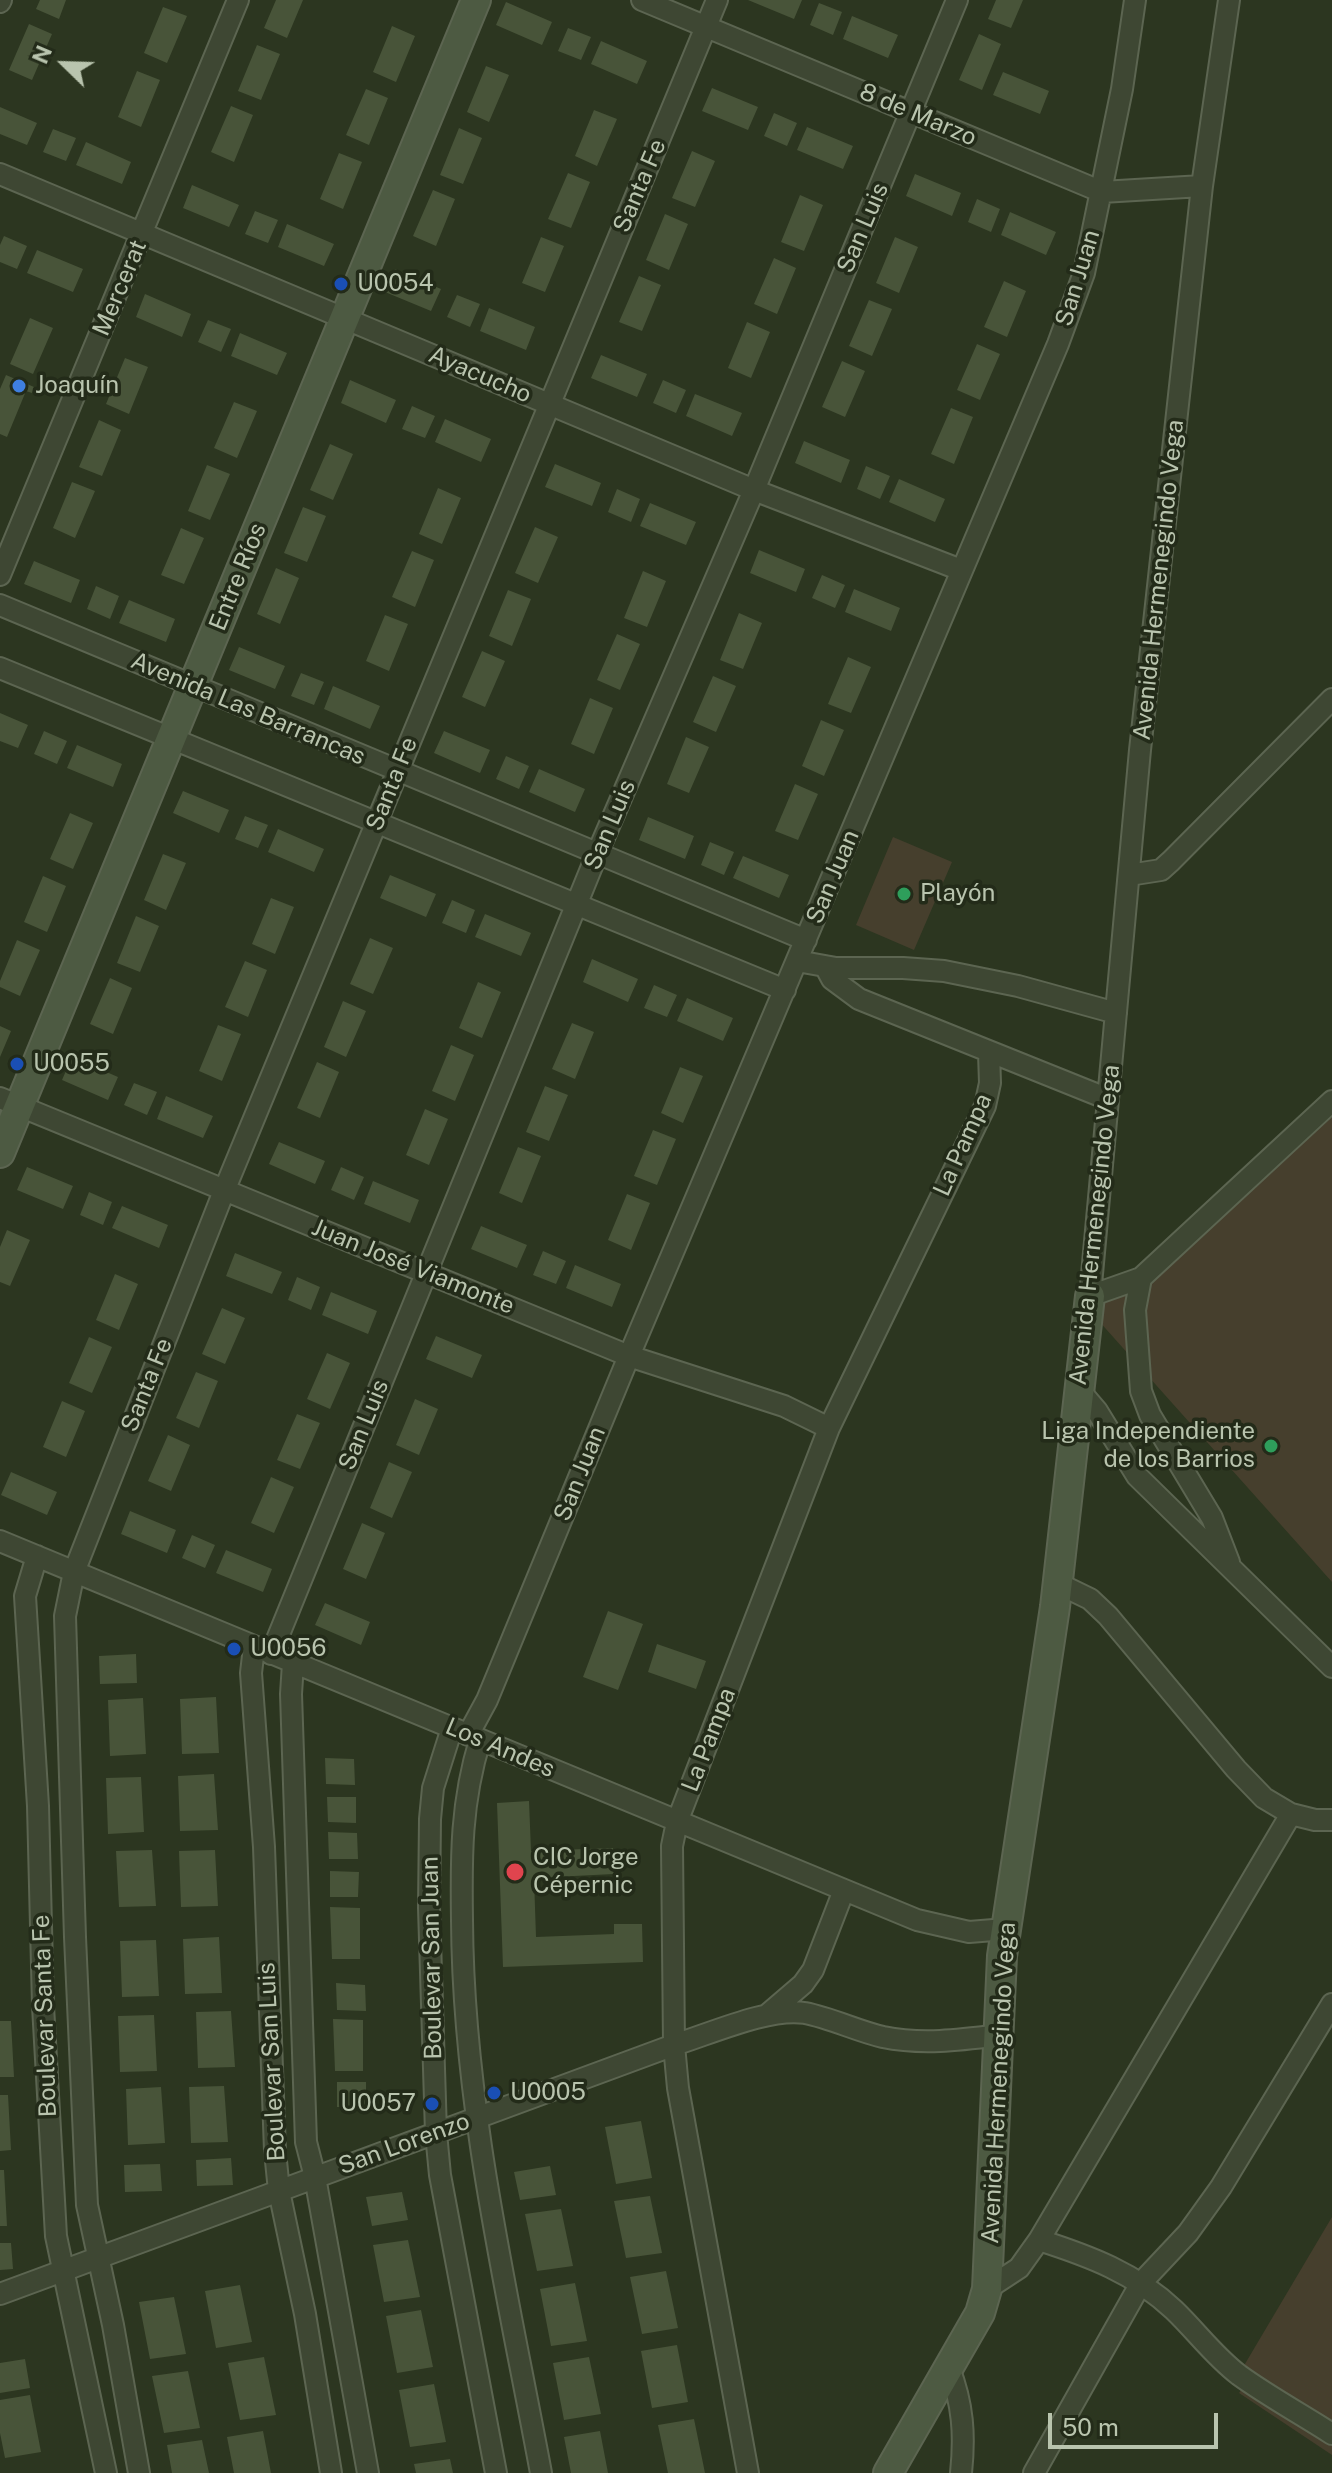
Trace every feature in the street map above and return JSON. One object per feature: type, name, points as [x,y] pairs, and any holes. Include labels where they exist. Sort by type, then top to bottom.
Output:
[{"type":"street","name":"Mercerat","points":[[0,575],[238,0]]},
{"type":"street","name":"Entre Ríos","points":[[0,1153],[10,1102],[171,739],[476,0]]},
{"type":"street","name":"8 de Marzo","points":[[642,0],[1102,192],[1202,186]]},
{"type":"street","name":"Santa Fe","points":[[74,1572],[224,1191],[717,0]]},
{"type":"street","name":"San Luis","points":[[263,1650],[426,1272],[597,854],[754,490],[957,0]]},
{"type":"street","name":"San Juan","points":[[466,1734],[487,1700],[1069,315],[1084,273],[1102,192],[1135,0]]},
{"type":"street","name":"Avenida Hermenegindo Vega","points":[[888,2473],[980,2313],[987,2289],[1002,1956],[1057,1583],[1080,1391],[1129,875],[1202,186],[1229,0]]},
{"type":"street","name":"Ayacucho","points":[[0,174],[754,490],[961,570]]},
{"type":"street","name":"Avenida Las Barrancas","points":[[0,605],[806,940]]},
{"type":"street","points":[[0,668],[785,990]]},
{"type":"street","points":[[1129,875],[1161,870],[1332,699]]},
{"type":"street","points":[[797,961],[825,966],[944,971],[1018,986],[1116,1013]]},
{"type":"street","points":[[825,966],[832,979],[859,999],[1108,1099]]},
{"type":"street","name":"La Pampa","points":[[748,2473],[678,2088],[674,2045],[672,1846],[677,1822],[829,1428],[985,1106],[990,1083],[989,1053]]},
{"type":"street","points":[[1090,1296],[1141,1278],[1332,1101]]},
{"type":"street","name":"Juan José Viamonte","points":[[10,1102],[629,1356],[784,1406],[829,1428]]},
{"type":"street","points":[[1141,1278],[1135,1310],[1141,1391],[1150,1415],[1212,1518],[1232,1569]]},
{"type":"street","points":[[1080,1391],[1097,1411],[1137,1476],[1332,1667]]},
{"type":"street","name":"Los Andes","points":[[0,1541],[917,1920],[969,1932],[1006,1929]]},
{"type":"street","name":"Boulevar Santa Fe","points":[[37,1556],[25,1596],[38,1806],[43,2006],[55,2222],[106,2473]]},
{"type":"street","name":"Boulevar Santa Fe","points":[[74,1572],[65,1616],[87,2205],[139,2473]]},
{"type":"street","points":[[1057,1583],[1090,1599],[1108,1616],[1264,1798],[1291,1814],[1315,1820],[1332,1820]]},
{"type":"street","name":"Boulevar San Luis","points":[[263,1650],[251,1673],[264,1847],[275,2151],[279,2191],[305,2314],[331,2473]]},
{"type":"street","name":"Boulevar San Luis","points":[[293,1663],[291,1694],[306,2142],[315,2177],[368,2473]]},
{"type":"street","name":"Boulevar San Juan","points":[[466,1734],[461,1863],[462,1974],[475,2118],[541,2473]]},
{"type":"street","name":"Boulevar San Juan","points":[[466,1734],[433,1788],[430,1819],[429,1908],[436,2133],[440,2175],[496,2473]]},
{"type":"street","points":[[987,2289],[1019,2268],[1039,2240],[1291,1814]]},
{"type":"street","points":[[768,2014],[803,1984],[813,1970],[844,1890]]},
{"type":"street","points":[[1034,2473],[1141,2283],[1188,2233],[1221,2187],[1332,2004]]},
{"type":"street","name":"San Lorenzo","points":[[0,2294],[674,2045],[768,2014],[805,2013],[847,2028],[911,2042],[944,2042],[1000,2035]]},
{"type":"street","points":[[1039,2240],[1107,2264],[1141,2283],[1174,2309],[1239,2374],[1332,2434]]},
{"type":"street","points":[[949,2368],[963,2411],[965,2442],[961,2473]]},
{"type":"shaded area","name":"Playón","points":[[893,837],[952,862],[914,950],[856,925]]},
{"type":"shaded area","name":"Liga Independiente de los Barrios","points":[[1332,1101],[1332,1582],[1089,1310],[1119,1288]]},
{"type":"shaded area","points":[[1332,2217],[1332,2455],[1239,2393],[1248,2381],[1239,2374]]},
{"type":"building","points":[[40,0],[66,0],[59,19],[36,9]]},
{"type":"building","points":[[276,0],[303,0],[287,38],[264,28]]},
{"type":"building","points":[[748,0],[802,0],[794,19]]},
{"type":"building","points":[[996,0],[1023,0],[1011,28],[988,19]]},
{"type":"building","points":[[506,2],[552,22],[542,45],[496,25]]},
{"type":"building","points":[[819,3],[842,12],[833,35],[810,25]]},
{"type":"building","points":[[163,7],[187,16],[167,63],[144,53]]},
{"type":"building","points":[[852,16],[898,35],[888,58],[843,39]]},
{"type":"building","points":[[29,24],[52,34],[32,80],[9,70]]},
{"type":"building","points":[[392,26],[415,36],[396,82],[373,72]]},
{"type":"building","points":[[568,28],[591,37],[581,60],[558,51]]},
{"type":"building","points":[[979,34],[1001,44],[982,90],[959,80]]},
{"type":"building","points":[[601,41],[647,61],[637,84],[591,64]]},
{"type":"building","points":[[257,45],[280,54],[261,100],[238,91]]},
{"type":"building","points":[[486,66],[509,75],[489,122],[467,112]]},
{"type":"building","points":[[137,71],[160,80],[141,127],[118,117]]},
{"type":"building","points":[[1003,72],[1049,91],[1040,114],[993,95]]},
{"type":"building","points":[[712,88],[758,107],[748,130],[702,111]]},
{"type":"building","points":[[366,89],[388,98],[369,145],[346,135]]},
{"type":"building","points":[[231,106],[253,115],[234,162],[211,152]]},
{"type":"building","points":[[0,107],[37,123],[27,145],[0,134]]},
{"type":"building","points":[[594,110],[617,119],[597,166],[575,156]]},
{"type":"building","points":[[774,113],[797,123],[787,146],[764,136]]},
{"type":"building","points":[[807,127],[853,146],[843,169],[797,150]]},
{"type":"building","points":[[459,128],[482,138],[463,184],[440,175]]},
{"type":"building","points":[[53,129],[76,138],[66,161],[43,152]]},
{"type":"building","points":[[86,142],[131,162],[122,184],[76,165]]},
{"type":"building","points":[[692,151],[715,161],[695,207],[672,198]]},
{"type":"building","points":[[339,153],[362,162],[343,209],[320,199]]},
{"type":"building","points":[[568,173],[590,182],[571,228],[548,219]]},
{"type":"building","points":[[915,174],[961,193],[952,216],[906,196]]},
{"type":"building","points":[[192,185],[239,205],[229,227],[183,208]]},
{"type":"building","points":[[433,190],[455,199],[436,246],[413,236]]},
{"type":"building","points":[[800,195],[823,205],[804,251],[781,242]]},
{"type":"building","points":[[977,199],[1000,209],[991,232],[968,222]]},
{"type":"building","points":[[255,211],[278,220],[268,243],[245,234]]},
{"type":"building","points":[[1010,212],[1056,232],[1046,255],[1001,235]]},
{"type":"building","points":[[665,214],[688,224],[669,270],[646,260]]},
{"type":"building","points":[[287,224],[334,244],[324,266],[278,247]]},
{"type":"building","points":[[4,236],[27,246],[17,269],[0,262],[0,245]]},
{"type":"building","points":[[541,237],[564,246],[545,292],[522,283]]},
{"type":"building","points":[[895,237],[918,247],[899,293],[876,283]]},
{"type":"building","points":[[37,250],[83,269],[73,292],[27,273]]},
{"type":"building","points":[[774,258],[796,268],[777,314],[754,304]]},
{"type":"building","points":[[395,269],[441,289],[431,311],[385,292]]},
{"type":"building","points":[[639,276],[661,285],[642,331],[619,322]]},
{"type":"building","points":[[1004,281],[1026,291],[1007,337],[984,327]]},
{"type":"building","points":[[145,294],[191,314],[182,337],[136,317]]},
{"type":"building","points":[[457,295],[480,304],[470,327],[447,317]]},
{"type":"building","points":[[869,300],[892,309],[872,356],[849,346]]},
{"type":"building","points":[[489,308],[535,327],[526,350],[480,331]]},
{"type":"building","points":[[30,318],[53,328],[33,374],[10,364]]},
{"type":"building","points":[[208,320],[231,329],[221,352],[198,342]]},
{"type":"building","points":[[747,322],[770,332],[751,378],[728,368]]},
{"type":"building","points":[[240,333],[287,353],[277,375],[231,356]]},
{"type":"building","points":[[977,344],[1000,354],[980,400],[957,390]]},
{"type":"building","points":[[601,355],[647,374],[637,397],[591,378]]},
{"type":"building","points":[[125,358],[148,367],[129,414],[106,404]]},
{"type":"building","points":[[842,361],[865,371],[845,417],[822,407]]},
{"type":"building","points":[[6,375],[34,387],[32,393],[26,391],[7,437],[0,434],[0,389]]},
{"type":"building","points":[[350,380],[396,400],[386,423],[341,403]]},
{"type":"building","points":[[663,380],[686,390],[676,413],[653,403]]},
{"type":"building","points":[[695,394],[742,413],[732,436],[686,416]]},
{"type":"building","points":[[234,402],[257,411],[237,458],[214,448]]},
{"type":"building","points":[[412,406],[435,416],[425,438],[402,429]]},
{"type":"building","points":[[951,408],[973,417],[954,464],[931,454]]},
{"type":"building","points":[[445,419],[491,439],[481,462],[435,442]]},
{"type":"building","points":[[99,420],[121,430],[102,476],[79,467]]},
{"type":"building","points":[[804,441],[850,460],[841,483],[795,463]]},
{"type":"building","points":[[330,444],[353,454],[333,500],[310,490]]},
{"type":"building","points":[[555,464],[601,483],[592,506],[545,487]]},
{"type":"building","points":[[207,465],[230,474],[210,520],[188,511]]},
{"type":"building","points":[[866,466],[890,476],[880,499],[857,489]]},
{"type":"building","points":[[899,479],[945,499],[935,522],[889,502]]},
{"type":"building","points":[[72,482],[95,491],[75,538],[53,528]]},
{"type":"building","points":[[438,488],[461,498],[442,544],[419,534]]},
{"type":"building","points":[[617,489],[640,499],[631,522],[608,512]]},
{"type":"building","points":[[650,503],[696,522],[686,545],[640,526]]},
{"type":"building","points":[[303,507],[326,516],[307,562],[284,553]]},
{"type":"building","points":[[535,527],[558,537],[538,583],[515,573]]},
{"type":"building","points":[[181,528],[204,538],[184,584],[161,575]]},
{"type":"building","points":[[759,550],[805,569],[796,592],[750,573]]},
{"type":"building","points":[[412,551],[434,560],[415,607],[392,597]]},
{"type":"building","points":[[34,561],[80,580],[71,603],[24,584]]},
{"type":"building","points":[[276,568],[299,578],[280,624],[257,614]]},
{"type":"building","points":[[643,571],[666,581],[647,627],[624,618]]},
{"type":"building","points":[[822,575],[845,585],[835,608],[812,598]]},
{"type":"building","points":[[96,586],[119,596],[110,619],[87,609]]},
{"type":"building","points":[[854,589],[900,608],[891,631],[845,612]]},
{"type":"building","points":[[508,590],[531,599],[512,646],[489,636]]},
{"type":"building","points":[[129,600],[175,619],[166,642],[119,623]]},
{"type":"building","points":[[739,613],[762,623],[743,669],[720,660]]},
{"type":"building","points":[[385,615],[408,624],[389,671],[366,661]]},
{"type":"building","points":[[617,634],[640,644],[620,690],[597,680]]},
{"type":"building","points":[[239,647],[285,666],[275,689],[229,670]]},
{"type":"building","points":[[482,651],[505,661],[485,707],[462,697]]},
{"type":"building","points":[[848,657],[871,667],[851,713],[828,704]]},
{"type":"building","points":[[301,673],[324,682],[314,705],[291,696]]},
{"type":"building","points":[[713,676],[736,686],[716,732],[693,722]]},
{"type":"building","points":[[333,686],[380,706],[370,729],[324,709]]},
{"type":"building","points":[[590,698],[613,708],[594,754],[571,744]]},
{"type":"building","points":[[0,713],[28,725],[18,748],[0,741]]},
{"type":"building","points":[[821,720],[844,730],[824,776],[802,766]]},
{"type":"building","points":[[44,731],[67,741],[57,764],[34,754]]},
{"type":"building","points":[[444,731],[490,750],[480,773],[434,753]]},
{"type":"building","points":[[686,737],[709,747],[689,793],[667,784]]},
{"type":"building","points":[[77,745],[122,764],[113,787],[67,768]]},
{"type":"building","points":[[506,756],[529,766],[519,789],[496,779]]},
{"type":"building","points":[[539,769],[585,789],[575,812],[529,792]]},
{"type":"building","points":[[795,784],[818,794],[798,840],[775,831]]},
{"type":"building","points":[[183,791],[229,810],[219,833],[173,813]]},
{"type":"building","points":[[70,813],[93,823],[73,869],[50,859]]},
{"type":"building","points":[[245,816],[268,825],[258,848],[235,839]]},
{"type":"building","points":[[648,817],[694,836],[685,859],[639,840]]},
{"type":"building","points":[[278,829],[324,849],[314,872],[268,852]]},
{"type":"building","points":[[710,842],[734,852],[724,875],[701,865]]},
{"type":"building","points":[[163,854],[186,863],[166,910],[144,900]]},
{"type":"building","points":[[743,856],[789,875],[779,898],[733,878]]},
{"type":"building","points":[[390,875],[436,894],[426,917],[380,898]]},
{"type":"building","points":[[43,876],[66,886],[47,932],[24,922]]},
{"type":"building","points":[[271,898],[294,907],[275,954],[252,944]]},
{"type":"building","points":[[452,900],[475,910],[466,933],[442,923]]},
{"type":"building","points":[[485,914],[531,933],[521,956],[475,937]]},
{"type":"building","points":[[136,916],[159,926],[140,972],[117,963]]},
{"type":"building","points":[[370,938],[393,948],[373,994],[350,984]]},
{"type":"building","points":[[17,940],[40,950],[20,996],[0,987]]},
{"type":"building","points":[[592,959],[638,979],[628,1002],[583,982]]},
{"type":"building","points":[[245,961],[267,970],[248,1017],[225,1007]]},
{"type":"building","points":[[110,978],[132,988],[113,1034],[90,1024]]},
{"type":"building","points":[[478,982],[501,992],[482,1038],[459,1028]]},
{"type":"building","points":[[654,985],[677,995],[667,1017],[644,1008]]},
{"type":"building","points":[[687,998],[733,1018],[723,1041],[677,1021]]},
{"type":"building","points":[[343,1001],[366,1011],[346,1057],[324,1047]]},
{"type":"building","points":[[572,1023],[594,1032],[575,1079],[552,1069]]},
{"type":"building","points":[[218,1025],[241,1034],[222,1081],[199,1071]]},
{"type":"building","points":[[0,1026],[11,1031],[0,1057]]},
{"type":"building","points":[[451,1045],[474,1055],[455,1101],[432,1091]]},
{"type":"building","points":[[72,1057],[118,1077],[108,1100],[62,1080]]},
{"type":"building","points":[[317,1062],[339,1072],[320,1118],[297,1108]]},
{"type":"building","points":[[680,1067],[703,1076],[683,1123],[661,1113]]},
{"type":"building","points":[[134,1083],[157,1092],[147,1115],[124,1105]]},
{"type":"building","points":[[545,1086],[568,1095],[549,1141],[526,1132]]},
{"type":"building","points":[[166,1096],[213,1116],[203,1138],[157,1119]]},
{"type":"building","points":[[425,1109],[448,1119],[429,1165],[406,1155]]},
{"type":"building","points":[[653,1130],[676,1139],[657,1185],[634,1176]]},
{"type":"building","points":[[279,1142],[325,1161],[315,1184],[269,1164]]},
{"type":"building","points":[[518,1147],[541,1156],[522,1203],[499,1193]]},
{"type":"building","points":[[27,1167],[73,1186],[63,1209],[17,1190]]},
{"type":"building","points":[[341,1167],[364,1177],[354,1200],[331,1190]]},
{"type":"building","points":[[373,1181],[419,1200],[410,1223],[364,1204]]},
{"type":"building","points":[[89,1192],[112,1202],[103,1225],[80,1215]]},
{"type":"building","points":[[627,1194],[650,1203],[631,1250],[608,1240]]},
{"type":"building","points":[[122,1206],[168,1225],[159,1248],[112,1228]]},
{"type":"building","points":[[481,1226],[527,1245],[517,1268],[471,1249]]},
{"type":"building","points":[[7,1230],[30,1240],[10,1286],[0,1282],[0,1247]]},
{"type":"building","points":[[543,1251],[566,1261],[556,1284],[533,1275]]},
{"type":"building","points":[[235,1253],[282,1272],[272,1294],[226,1276]]},
{"type":"building","points":[[575,1265],[621,1284],[612,1307],[566,1288]]},
{"type":"building","points":[[115,1274],[138,1284],[119,1330],[96,1320]]},
{"type":"building","points":[[297,1277],[320,1287],[311,1310],[288,1300]]},
{"type":"building","points":[[331,1292],[377,1311],[368,1334],[322,1315]]},
{"type":"building","points":[[222,1308],[245,1318],[225,1364],[202,1354]]},
{"type":"building","points":[[436,1336],[482,1355],[472,1378],[426,1359]]},
{"type":"building","points":[[89,1337],[112,1347],[92,1393],[69,1383]]},
{"type":"building","points":[[327,1353],[350,1363],[330,1409],[307,1399]]},
{"type":"building","points":[[196,1372],[218,1381],[199,1428],[176,1418]]},
{"type":"building","points":[[415,1399],[438,1409],[419,1455],[396,1445]]},
{"type":"building","points":[[62,1401],[85,1411],[66,1457],[43,1447]]},
{"type":"building","points":[[297,1414],[320,1423],[300,1469],[277,1460]]},
{"type":"building","points":[[168,1435],[190,1445],[171,1491],[148,1481]]},
{"type":"building","points":[[389,1462],[412,1472],[392,1518],[370,1508]]},
{"type":"building","points":[[11,1472],[57,1492],[47,1515],[1,1495]]},
{"type":"building","points":[[271,1477],[294,1487],[274,1533],[251,1523]]},
{"type":"building","points":[[130,1511],[176,1530],[167,1553],[121,1534]]},
{"type":"building","points":[[362,1523],[385,1533],[366,1579],[343,1569]]},
{"type":"building","points":[[192,1535],[215,1545],[205,1568],[182,1558]]},
{"type":"building","points":[[226,1550],[272,1569],[263,1592],[216,1573]]},
{"type":"building","points":[[325,1603],[370,1622],[361,1645],[315,1625]]},
{"type":"building","points":[[608,1611],[643,1624],[618,1690],[583,1677]]},
{"type":"building","points":[[657,1644],[706,1661],[696,1689],[648,1672]]},
{"type":"building","points":[[136,1654],[137,1683],[100,1684],[99,1656]]},
{"type":"building","points":[[216,1697],[219,1753],[182,1754],[180,1699]]},
{"type":"building","points":[[143,1698],[146,1754],[110,1756],[108,1700]]},
{"type":"building","points":[[325,1758],[354,1759],[355,1785],[326,1784]]},
{"type":"building","points":[[214,1774],[218,1830],[180,1831],[178,1776]]},
{"type":"building","points":[[141,1777],[144,1832],[108,1834],[106,1778]]},
{"type":"building","points":[[327,1797],[356,1797],[356,1823],[328,1822]]},
{"type":"building","points":[[529,1801],[531,1851],[613,1848],[614,1874],[534,1878],[536,1937],[614,1934],[614,1924],[642,1924],[643,1962],[503,1967],[497,1803]]},
{"type":"building","points":[[328,1832],[357,1833],[358,1859],[329,1859]]},
{"type":"building","points":[[152,1850],[156,1906],[119,1907],[116,1851]]},
{"type":"building","points":[[215,1850],[218,1906],[181,1907],[179,1851]]},
{"type":"building","points":[[330,1871],[359,1872],[358,1897],[330,1897]]},
{"type":"building","points":[[330,1907],[360,1908],[360,1959],[332,1959]]},
{"type":"building","points":[[219,1937],[222,1993],[185,1994],[183,1939]]},
{"type":"building","points":[[156,1940],[159,1996],[122,1997],[120,1941]]},
{"type":"building","points":[[336,1983],[365,1985],[366,2011],[337,2010]]},
{"type":"building","points":[[231,2011],[235,2067],[198,2068],[196,2012]]},
{"type":"building","points":[[154,2015],[157,2071],[120,2072],[118,2016]]},
{"type":"building","points":[[333,2019],[363,2020],[363,2071],[335,2071]]},
{"type":"building","points":[[0,2021],[11,2021],[14,2077],[0,2077]]},
{"type":"building","points":[[337,2082],[366,2082],[366,2108],[337,2107]]},
{"type":"building","points":[[224,2086],[228,2142],[191,2143],[189,2087]]},
{"type":"building","points":[[161,2087],[165,2143],[128,2145],[126,2089]]},
{"type":"building","points":[[0,2095],[8,2095],[11,2150],[0,2151]]},
{"type":"building","points":[[641,2121],[652,2178],[616,2184],[605,2127]]},
{"type":"building","points":[[231,2158],[233,2185],[197,2186],[196,2160]]},
{"type":"building","points":[[160,2164],[162,2191],[125,2192],[124,2165]]},
{"type":"building","points":[[550,2166],[556,2195],[520,2200],[514,2172]]},
{"type":"building","points":[[0,2170],[4,2170],[7,2226],[0,2226]]},
{"type":"building","points":[[402,2192],[408,2220],[372,2226],[366,2197]]},
{"type":"building","points":[[650,2196],[662,2253],[626,2258],[614,2201]]},
{"type":"building","points":[[561,2209],[573,2266],[537,2271],[525,2214]]},
{"type":"building","points":[[408,2240],[420,2297],[384,2302],[373,2245]]},
{"type":"building","points":[[0,2243],[11,2243],[13,2269],[0,2270]]},
{"type":"building","points":[[666,2271],[678,2328],[642,2334],[630,2277]]},
{"type":"building","points":[[575,2283],[587,2341],[551,2346],[540,2289]]},
{"type":"building","points":[[240,2285],[252,2342],[216,2348],[205,2291]]},
{"type":"building","points":[[174,2297],[186,2354],[150,2359],[139,2302]]},
{"type":"building","points":[[421,2310],[433,2367],[397,2373],[386,2316]]},
{"type":"building","points":[[677,2345],[688,2402],[652,2408],[641,2351]]},
{"type":"building","points":[[264,2357],[276,2415],[240,2420],[228,2363]]},
{"type":"building","points":[[589,2357],[601,2414],[564,2420],[553,2363]]},
{"type":"building","points":[[25,2359],[30,2388],[0,2393],[0,2363]]},
{"type":"building","points":[[188,2371],[200,2428],[164,2433],[152,2376]]},
{"type":"building","points":[[434,2384],[446,2442],[410,2447],[399,2390]]},
{"type":"building","points":[[30,2395],[41,2452],[5,2458],[0,2433],[0,2400]]},
{"type":"building","points":[[694,2419],[705,2473],[668,2473],[658,2425]]},
{"type":"building","points":[[263,2431],[271,2473],[234,2473],[227,2437]]},
{"type":"building","points":[[600,2431],[608,2473],[571,2473],[564,2437]]},
{"type":"building","points":[[202,2440],[209,2473],[172,2473],[167,2445]]},
{"type":"building","points":[[450,2459],[453,2473],[416,2473],[414,2464]]},
{"type":"place","name":"U0054","points":[[341,284]]},
{"type":"place","name":"Joaquín","points":[[19,386]]},
{"type":"place","name":"Playón","points":[[904,894]]},
{"type":"place","name":"U0055","points":[[17,1064]]},
{"type":"place","name":"Liga Independiente de los Barrios","points":[[1271,1446]]},
{"type":"place","name":"U0056","points":[[234,1649]]},
{"type":"place","name":"CIC Jorge Cépernic","points":[[515,1872]]},
{"type":"place","name":"U0005","points":[[494,2093]]},
{"type":"place","name":"U0057","points":[[432,2104]]}]
